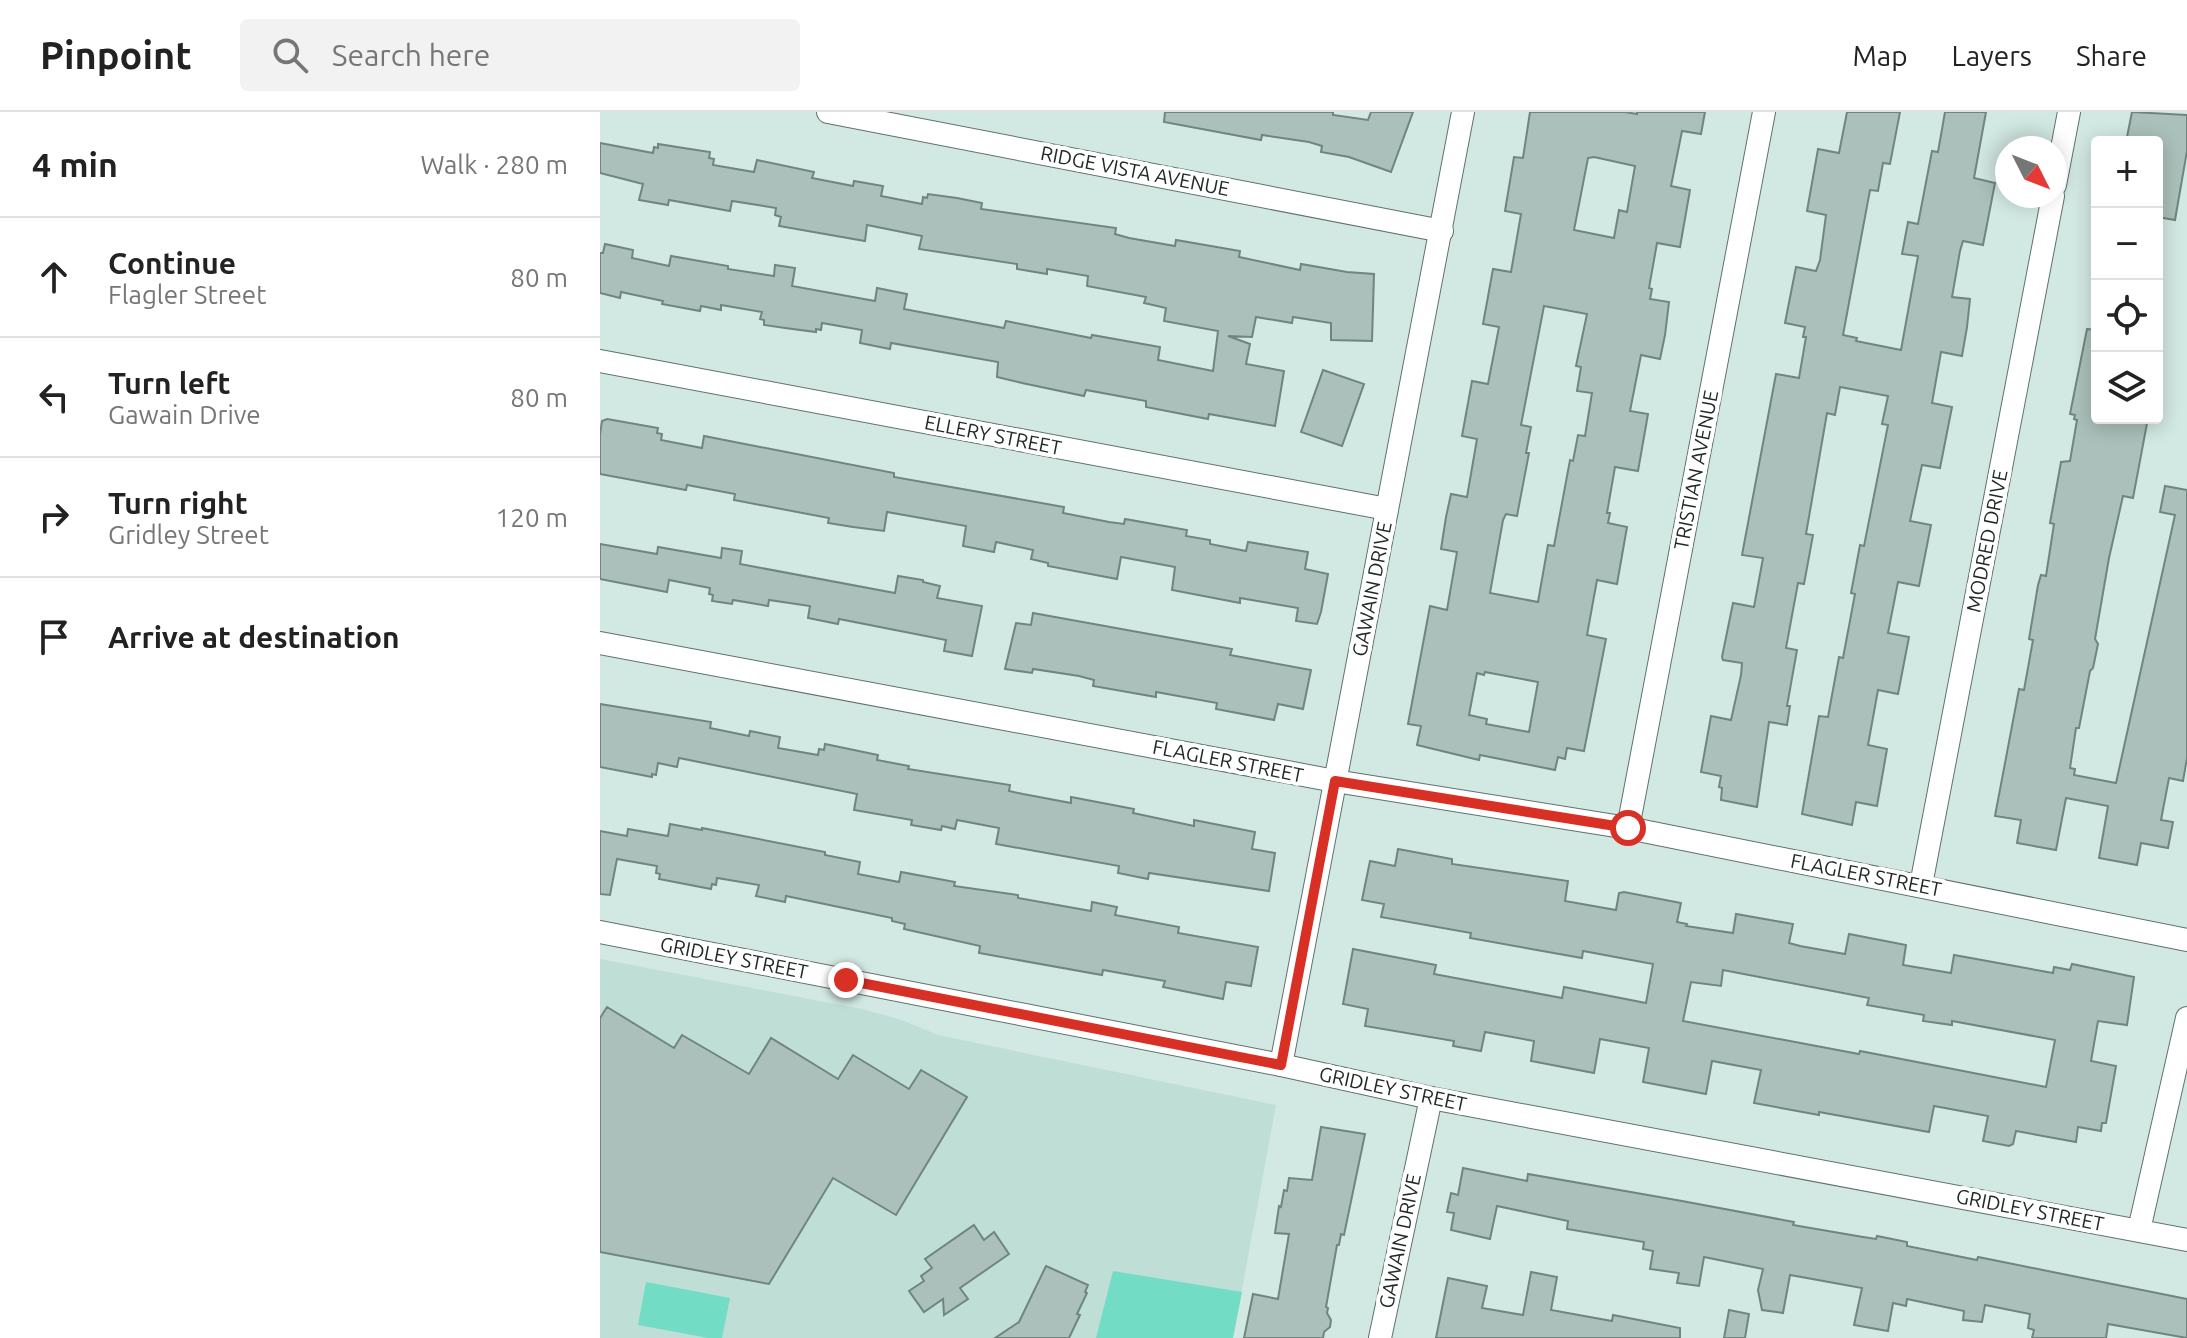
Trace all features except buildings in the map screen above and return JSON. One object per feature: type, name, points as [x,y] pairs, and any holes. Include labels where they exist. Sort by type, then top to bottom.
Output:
[{"type":"street","name":"RIDGE VISTA AVENUE","points":[[828,112],[1442,231]]},
{"type":"street","name":"GAWAIN DRIVE","points":[[1281,1065],[1463,112]]},
{"type":"street","name":"TRISTIAN AVENUE","points":[[1628,828],[1764,112]]},
{"type":"street","points":[[2064,136],[2069,112]]},
{"type":"street","name":"MODRED DRIVE","points":[[1921,885],[2051,208]]},
{"type":"street","name":"ELLERY STREET","points":[[600,361],[1387,509]]},
{"type":"street","name":"FLAGLER STREET","points":[[600,643],[1335,781],[1628,828],[2187,940]]},
{"type":"street","name":"GRIDLEY STREET","points":[[600,932],[1281,1065],[1431,1098],[2187,1240]]},
{"type":"street","points":[[2139,1230],[2187,1018]]},
{"type":"street","name":"GAWAIN DRIVE","points":[[1380,1338],[1431,1098]]},
{"type":"shaded area","points":[[600,959],[862,1009],[899,1019],[938,1035],[1276,1105],[1233,1338],[600,1338]]},
{"type":"green space","points":[[1113,1271],[1242,1292],[1233,1338],[1096,1338]]},
{"type":"green space","points":[[646,1282],[730,1298],[722,1338],[638,1325]]},
{"type":"route","points":[[846,980],[1281,1065],[1335,781],[1628,828]]}]
